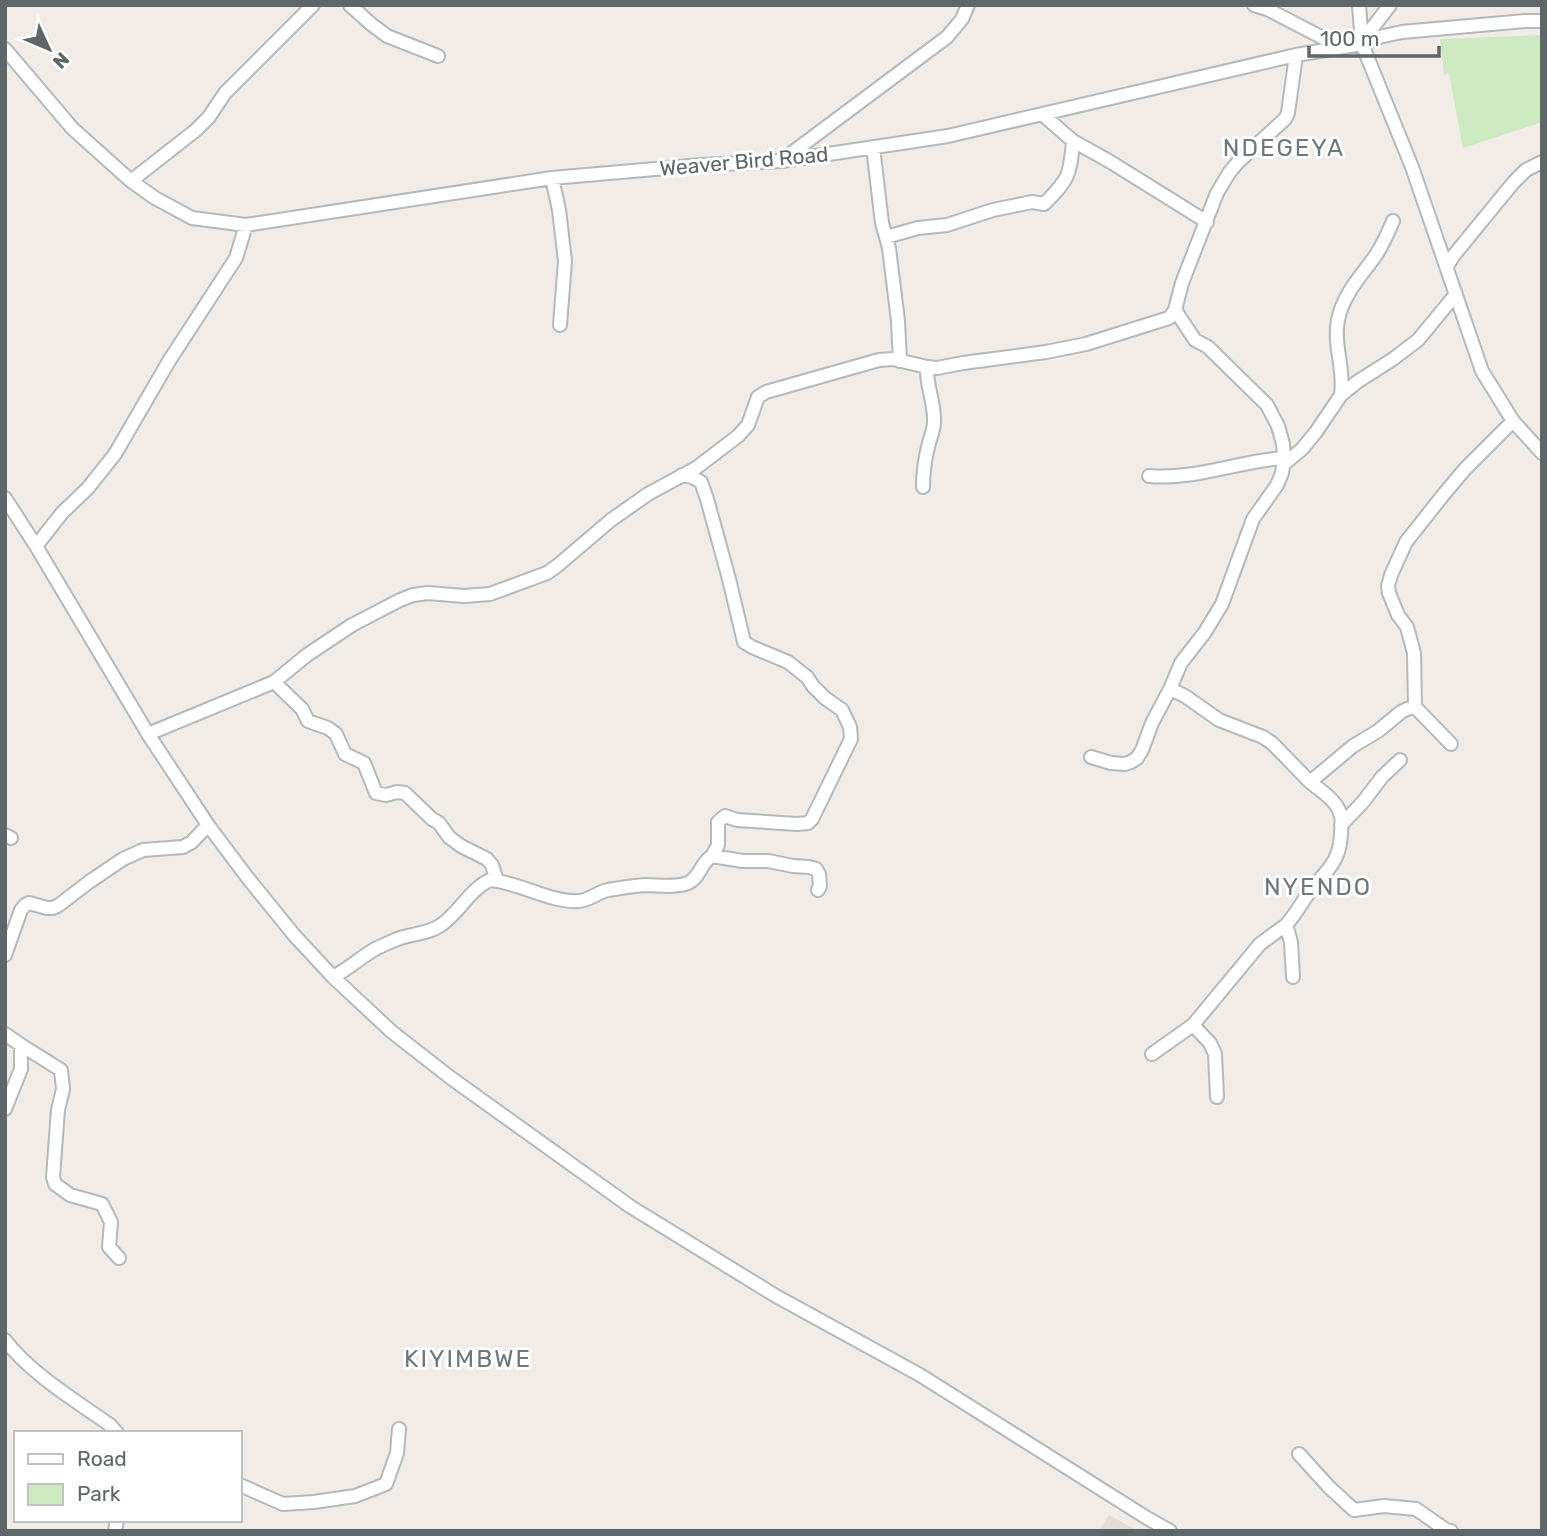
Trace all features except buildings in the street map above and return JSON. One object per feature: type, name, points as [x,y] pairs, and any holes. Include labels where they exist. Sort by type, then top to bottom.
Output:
[{"type":"street","points":[[131,181],[196,130],[209,117],[231,85],[313,5]]},
{"type":"street","points":[[350,5],[387,36],[438,56]]},
{"type":"street","points":[[782,160],[947,37],[962,19],[968,5]]},
{"type":"street","points":[[1359,5],[1362,42],[1412,167],[1482,371],[1513,421],[1542,453]]},
{"type":"street","points":[[1362,42],[1390,5]]},
{"type":"street","points":[[1258,6],[1325,39],[1362,42]]},
{"type":"street","name":"Weaver Bird Road","points":[[5,49],[72,128],[131,181],[192,218],[246,225],[552,178],[701,164],[782,160],[873,148],[948,136],[1402,32],[1542,22]]},
{"type":"street","points":[[148,734],[274,682],[307,655],[352,625],[400,600],[428,593],[464,596],[490,594],[547,573],[611,520],[648,494],[696,468],[738,436],[747,425],[758,397],[766,391],[879,360],[901,360],[937,368],[1046,352],[1086,344],[1169,318],[1175,310],[1182,283],[1217,193],[1238,162],[1289,113],[1296,55]]},
{"type":"street","points":[[1042,114],[1073,141],[1207,222]]},
{"type":"street","points":[[886,237],[918,228],[947,225],[993,210],[1032,202],[1044,204],[1063,185],[1070,170],[1073,141]]},
{"type":"street","points":[[873,148],[882,223],[889,248],[901,360]]},
{"type":"street","points":[[1447,266],[1513,183],[1527,170],[1542,162]]},
{"type":"street","points":[[552,178],[565,261],[560,325]]},
{"type":"street","points":[[1341,395],[1343,385],[1337,321],[1342,304],[1377,254],[1393,221]]},
{"type":"street","points":[[36,546],[115,454],[169,362],[236,258],[246,225]]},
{"type":"street","points":[[1149,476],[1178,477],[1268,459],[1284,461],[1302,449],[1341,395],[1418,340],[1456,294]]},
{"type":"street","points":[[1091,757],[1125,764],[1137,758],[1181,663],[1222,604],[1253,519],[1277,485],[1284,461],[1278,426],[1267,405],[1208,347],[1195,340],[1175,310]]},
{"type":"street","points":[[923,487],[925,463],[934,427],[934,408],[927,367]]},
{"type":"street","points":[[1451,744],[1415,708],[1414,653],[1388,586],[1406,542],[1465,469],[1513,421]]},
{"type":"street","points":[[682,475],[701,482],[744,642],[788,662],[807,677],[819,692],[842,710],[852,734],[812,819],[797,824],[737,820],[725,816],[718,822],[718,845],[712,856]]},
{"type":"street","points":[[5,498],[148,734],[208,825],[279,919],[333,977],[392,1032],[631,1208],[776,1296],[920,1375],[1171,1531]]},
{"type":"street","points":[[274,682],[302,709],[308,721],[328,728],[336,734],[345,754],[364,763],[376,793],[405,793],[439,823],[449,837],[487,859],[492,864],[497,881]]},
{"type":"street","points":[[1152,1054],[1193,1025],[1260,944],[1286,925],[1337,858],[1340,846],[1341,816],[1338,808],[1272,743],[1219,720],[1171,689]]},
{"type":"street","points":[[1310,782],[1353,746],[1378,731],[1401,712],[1415,708]]},
{"type":"street","points":[[1341,825],[1400,760]]},
{"type":"street","points":[[5,955],[25,905],[53,908],[60,905],[123,859],[143,849],[183,847],[192,842],[208,825]]},
{"type":"street","points":[[333,977],[376,948],[404,936],[434,930],[452,917],[489,880],[553,898],[578,901],[605,891],[642,885],[685,884],[695,878],[701,866],[712,856],[816,869],[819,874],[818,890]]},
{"type":"street","points":[[1286,925],[1291,942],[1293,977]]},
{"type":"street","points":[[1193,1025],[1210,1043],[1215,1054],[1217,1097]]},
{"type":"street","points":[[5,1034],[61,1070],[63,1089],[58,1110],[53,1177],[55,1184],[70,1195],[102,1204],[111,1222],[109,1247],[119,1258]]},
{"type":"street","points":[[5,1109],[20,1069],[21,1045]]},
{"type":"street","points":[[5,1340],[15,1353],[115,1431]]},
{"type":"street","points":[[242,1486],[283,1504],[355,1496],[386,1484],[397,1453],[399,1429]]},
{"type":"street","points":[[1299,1454],[1354,1510],[1384,1506],[1416,1509],[1451,1531]]},
{"type":"shaded area","points":[[1109,1515],[1138,1531],[1099,1531]]},
{"type":"green space","points":[[1542,35],[1542,122],[1463,148],[1449,73],[1444,74],[1440,39]]},
{"type":"district","name":"NDEGEYA","points":[[1284,148]]},
{"type":"district","name":"NYENDO","points":[[1318,887]]},
{"type":"district","name":"KIYIMBWE","points":[[468,1359]]}]
